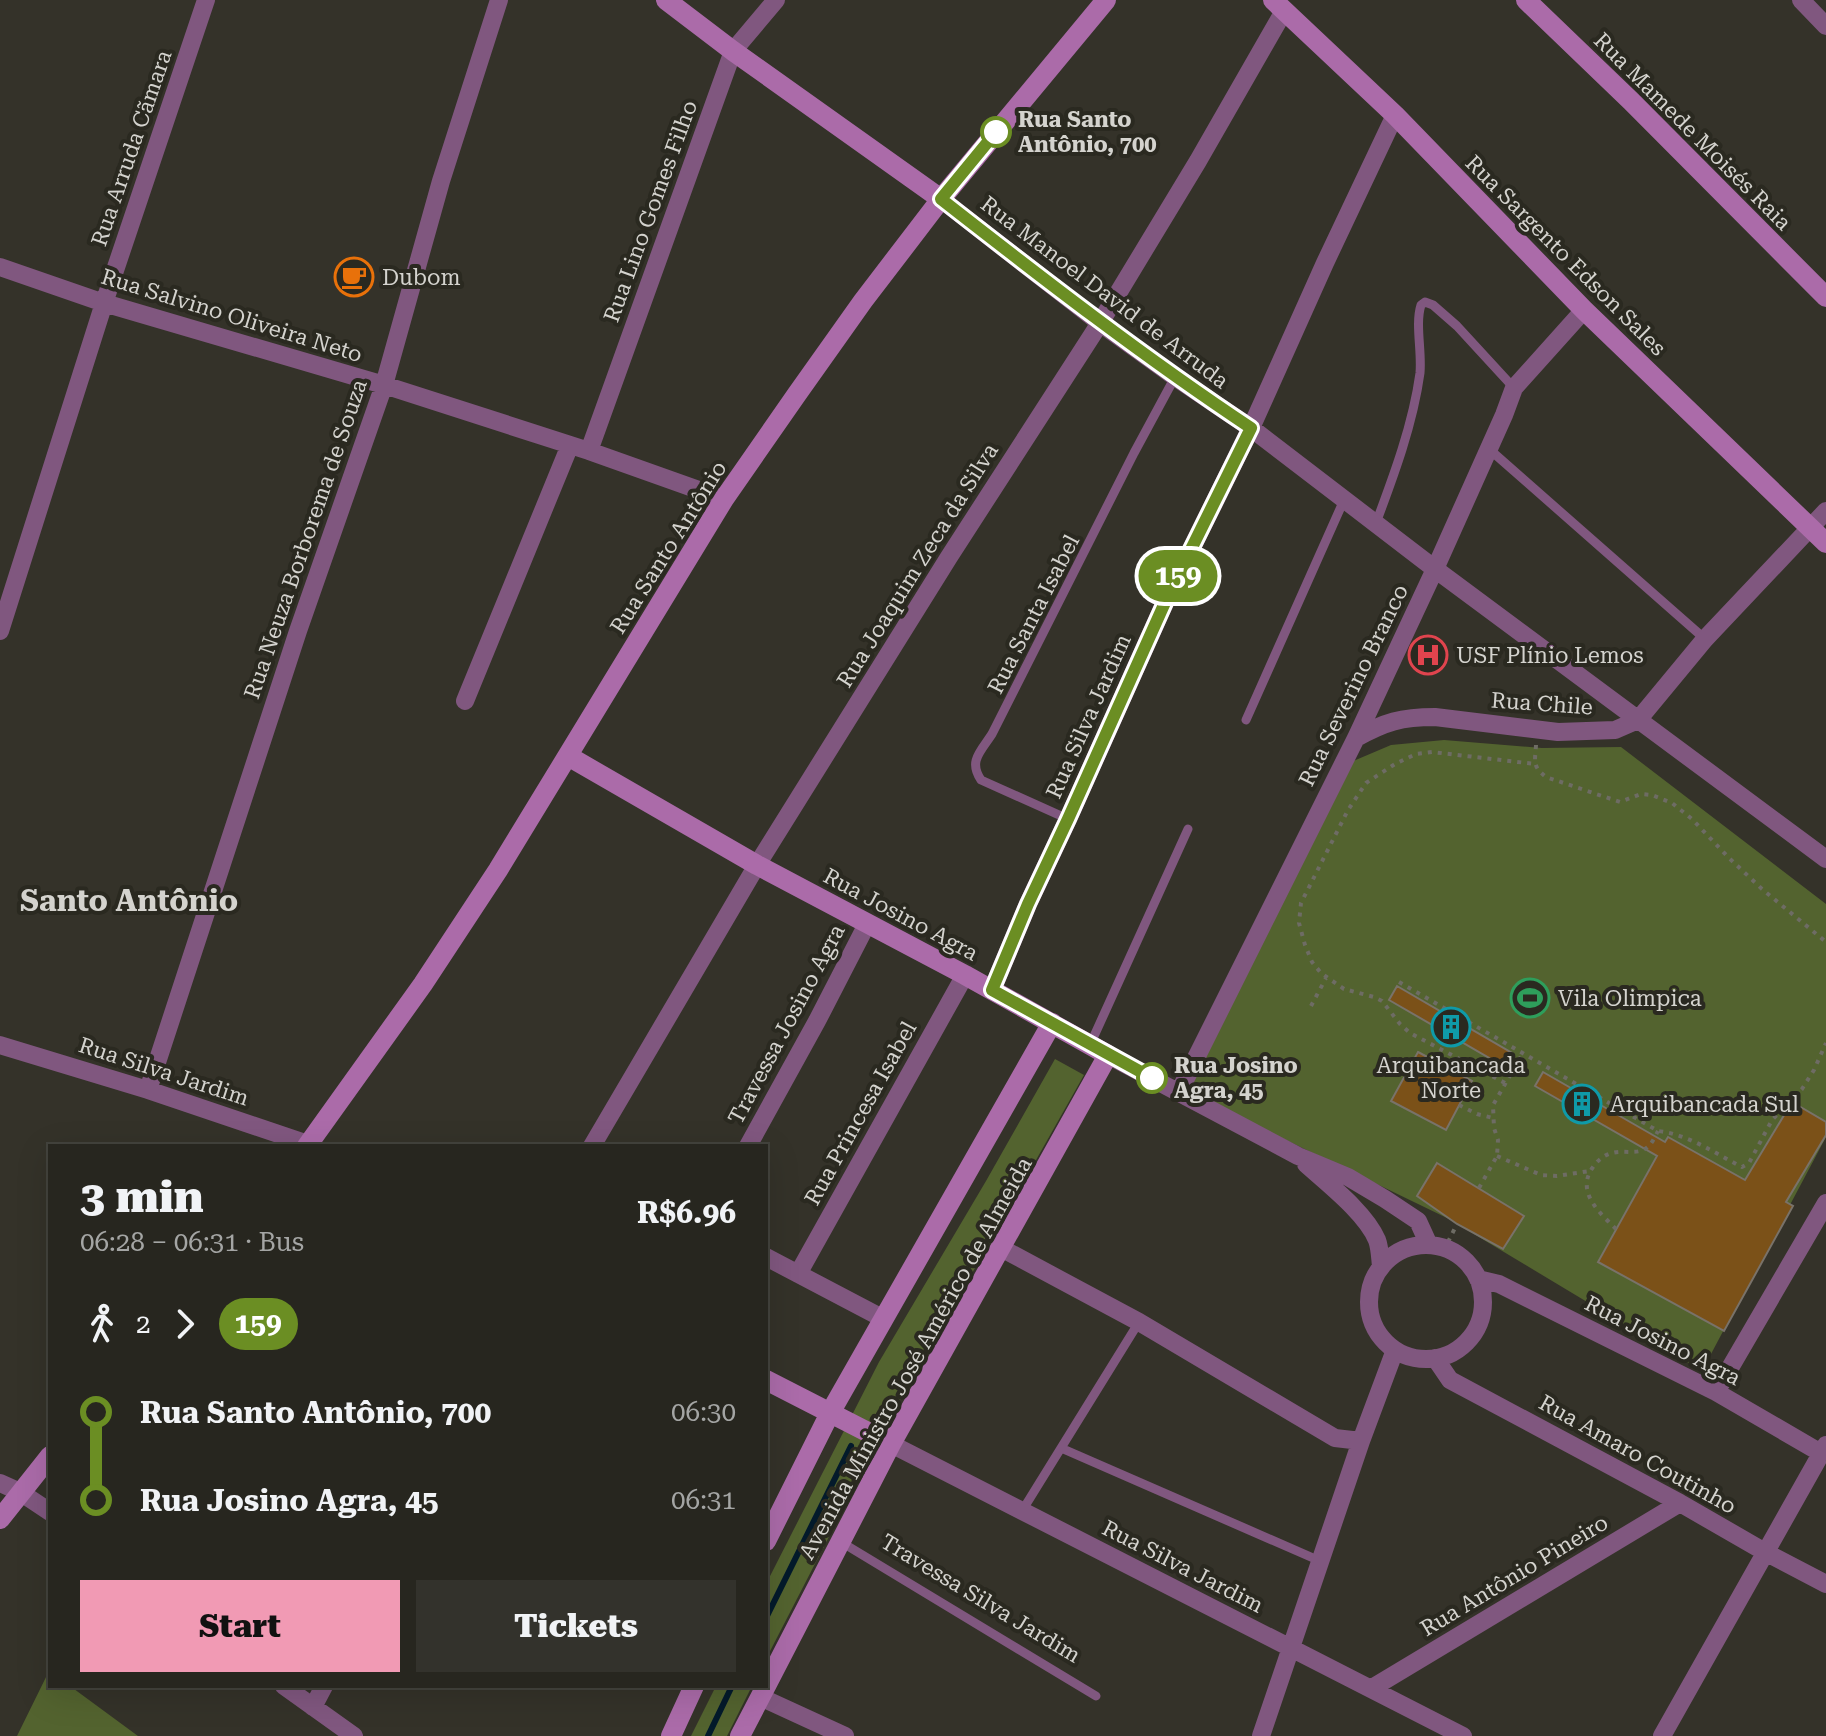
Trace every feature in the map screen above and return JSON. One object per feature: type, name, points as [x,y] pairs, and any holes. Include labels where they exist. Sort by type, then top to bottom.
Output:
[{"type":"main road","name":"Rua Manoel David de Arruda","points":[[666,0],[941,199]]},
{"type":"main road","name":"Rua Santo Antônio","points":[[310,1144],[423,984],[498,870],[724,499],[863,301],[941,199],[1106,0]]},
{"type":"main road","name":"Rua Mamede Moisés Raia","points":[[1526,0],[1822,285]]},
{"type":"main road","name":"Rua Sargento Edson Sales","points":[[1278,5],[1395,115],[1584,310],[1826,543]]},
{"type":"main road","name":"Rua Josino Agra","points":[[568,756],[757,865],[1108,1055]]},
{"type":"main road","name":"Avenida Ministro José Américo de Almeida","points":[[768,1533],[884,1319],[1052,1023]]},
{"type":"main road","name":"Avenida Ministro José Américo de Almeida","points":[[768,1682],[841,1542],[886,1441],[1001,1248],[1108,1055]]},
{"type":"main road","points":[[768,1381],[886,1441]]},
{"type":"main road","points":[[0,1519],[48,1458]]},
{"type":"main road","points":[[671,1736],[693,1688]]},
{"type":"main road","name":"Avenida Ministro José Américo de Almeida","points":[[740,1736],[764,1690]]},
{"type":"street","name":"Rua Arruda Cãmara","points":[[0,631],[104,303],[206,0]]},
{"type":"street","name":"Rua Neuza Borborema de Souza","points":[[148,1090],[298,631],[384,385],[441,181],[499,0]]},
{"type":"street","name":"Rua Lino Gomes Filho","points":[[589,451],[733,51],[776,0]]},
{"type":"street","points":[[1801,0],[1826,26]]},
{"type":"street","name":"Rua Joaquim Zeca da Silva","points":[[593,1144],[757,865],[949,557],[1100,323],[1198,161],[1278,5]]},
{"type":"street","name":"Rua Silva Jardim","points":[[992,990],[1167,598],[1251,428],[1395,115]]},
{"type":"street","name":"Rua Manoel David de Arruda","points":[[941,199],[1100,323],[1251,428],[1435,569],[1826,859]]},
{"type":"street","name":"Rua Salvino Oliveira Neto","points":[[0,267],[104,303],[384,385],[589,451],[724,499]]},
{"type":"street","name":"Rua Severino Branco","points":[[1179,1092],[1356,738],[1435,569],[1514,388],[1584,310]]},
{"type":"street","points":[[465,701],[570,445]]},
{"type":"street","points":[[1638,720],[1705,639],[1826,511]]},
{"type":"street","name":"Rua Chile","points":[[1356,738],[1399,719],[1415,717],[1536,730],[1589,732],[1615,730],[1638,720]]},
{"type":"street","name":"Travessa Josino Agra","points":[[749,1144],[867,924]]},
{"type":"street","name":"Rua Princesa Isabel","points":[[798,1274],[965,975]]},
{"type":"street","name":"Rua Silva Jardim","points":[[0,1045],[148,1090],[306,1144]]},
{"type":"street","name":"Rua Josino Agra","points":[[1108,1055],[1298,1156],[1348,1177],[1418,1221],[1437,1246]]},
{"type":"street","name":"Rua Josino Agra","points":[[1298,1156],[1363,1219],[1377,1240],[1381,1266]]},
{"type":"street","points":[[1716,1392],[1826,1203]]},
{"type":"street","points":[[1413,1246],[1437,1246],[1458,1254],[1478,1279],[1483,1297],[1481,1315],[1463,1345],[1447,1355],[1412,1357],[1395,1350],[1381,1337],[1371,1321],[1369,1302],[1372,1283],[1381,1266],[1396,1254],[1413,1246]]},
{"type":"street","points":[[1001,1248],[1139,1322],[1335,1438],[1361,1441]]},
{"type":"street","points":[[768,1258],[884,1319]]},
{"type":"street","name":"Rua Josino Agra","points":[[1478,1279],[1499,1284],[1824,1449]]},
{"type":"street","points":[[1261,1736],[1395,1350]]},
{"type":"street","name":"Rua Amaro Coutinho","points":[[1435,1358],[1450,1380],[1826,1584]]},
{"type":"street","name":"Rua Silva Jardim","points":[[886,1441],[1463,1736]]},
{"type":"street","points":[[1662,1736],[1824,1449]]},
{"type":"street","points":[[0,1483],[48,1511]]},
{"type":"street","name":"Rua Antônio Pineiro","points":[[1372,1688],[1680,1503]]},
{"type":"street","points":[[287,1688],[354,1736]]},
{"type":"street","points":[[313,1707],[323,1688]]},
{"type":"street","points":[[764,1690],[845,1736]]},
{"type":"lane","points":[[1376,523],[1414,404],[1421,361],[1421,305],[1425,302],[1433,305],[1457,326],[1514,388]]},
{"type":"lane","name":"Rua Santa Isabel","points":[[1068,819],[981,780],[974,762],[1000,720],[1175,377]]},
{"type":"lane","points":[[1489,449],[1705,639]]},
{"type":"lane","points":[[1246,720],[1344,500]]},
{"type":"lane","points":[[1090,1045],[1188,829]]},
{"type":"lane","points":[[1022,1511],[1139,1322]]},
{"type":"lane","points":[[1061,1448],[1320,1561]]},
{"type":"lane","name":"Travessa Silva Jardim","points":[[841,1542],[1096,1696]]},
{"type":"path","points":[[1536,730],[1535,764],[1546,777],[1620,802],[1641,794],[1672,803],[1762,889],[1826,942]]},
{"type":"path","points":[[1505,1083],[1410,1033],[1382,1001],[1344,989],[1326,978],[1312,962],[1299,923],[1301,903],[1348,810],[1366,783],[1405,759],[1432,752],[1535,764]]},
{"type":"path","points":[[1311,1006],[1326,978]]},
{"type":"path","points":[[1399,982],[1658,1131],[1686,1139],[1742,1167],[1749,1163],[1772,1120],[1802,1089],[1826,1043]]},
{"type":"path","points":[[1479,1188],[1497,1156],[1493,1105],[1523,1053]]},
{"type":"path","points":[[1459,1105],[1493,1118]]},
{"type":"path","points":[[1616,1229],[1587,1195],[1586,1182],[1590,1171],[1600,1158],[1614,1152],[1644,1150],[1658,1131]]},
{"type":"path","points":[[1497,1156],[1541,1175],[1590,1171]]},
{"type":"path","points":[[1437,1246],[1457,1224]]},
{"type":"green space","name":"Vila Olimpica","points":[[1444,740],[1542,748],[1621,747],[1826,904],[1826,1137],[1702,1371],[1449,1219],[1187,1092],[1351,762],[1391,745]]},
{"type":"green space","points":[[1055,1059],[1084,1075],[888,1422],[768,1655],[768,1580],[879,1362]]},
{"type":"green space","points":[[48,1673],[48,1688],[73,1688],[138,1736],[17,1736]]},
{"type":"green space","points":[[715,1688],[751,1688],[727,1736],[691,1736]]},
{"type":"building","name":"Arquibancada Norte","points":[[1397,986],[1512,1053],[1505,1067],[1389,1000]]},
{"type":"building","points":[[1418,1052],[1472,1081],[1446,1130],[1391,1101]]},
{"type":"building","points":[[1543,1072],[1665,1142],[1668,1137],[1745,1180],[1792,1102],[1826,1122],[1826,1135],[1786,1202],[1793,1206],[1724,1331],[1598,1262],[1657,1156],[1535,1086]]},
{"type":"building","points":[[1437,1163],[1524,1216],[1503,1249],[1457,1224],[1417,1196]]},
{"type":"waterway","points":[[768,1614],[851,1446]]},
{"type":"waterway","points":[[708,1736],[731,1688]]},
{"type":"bus line","name":"159","points":[[996,132],[941,199],[1100,323],[1251,428],[1167,598],[992,990],[1152,1078]]},
{"type":"place","name":"Rua Santo Antônio, 700","points":[[996,132]]},
{"type":"place","name":"Dubom","points":[[354,277]]},
{"type":"place","name":"USF Plínio Lemos","points":[[1428,655]]},
{"type":"place","name":"Vila Olimpica","points":[[1530,998]]},
{"type":"place","name":"Arquibancada Norte","points":[[1451,1027]]},
{"type":"place","name":"Rua Josino Agra, 45","points":[[1152,1078]]},
{"type":"place","name":"Arquibancada Sul","points":[[1582,1104]]},
{"type":"district","name":"Santo Antônio","points":[[129,901]]}]
